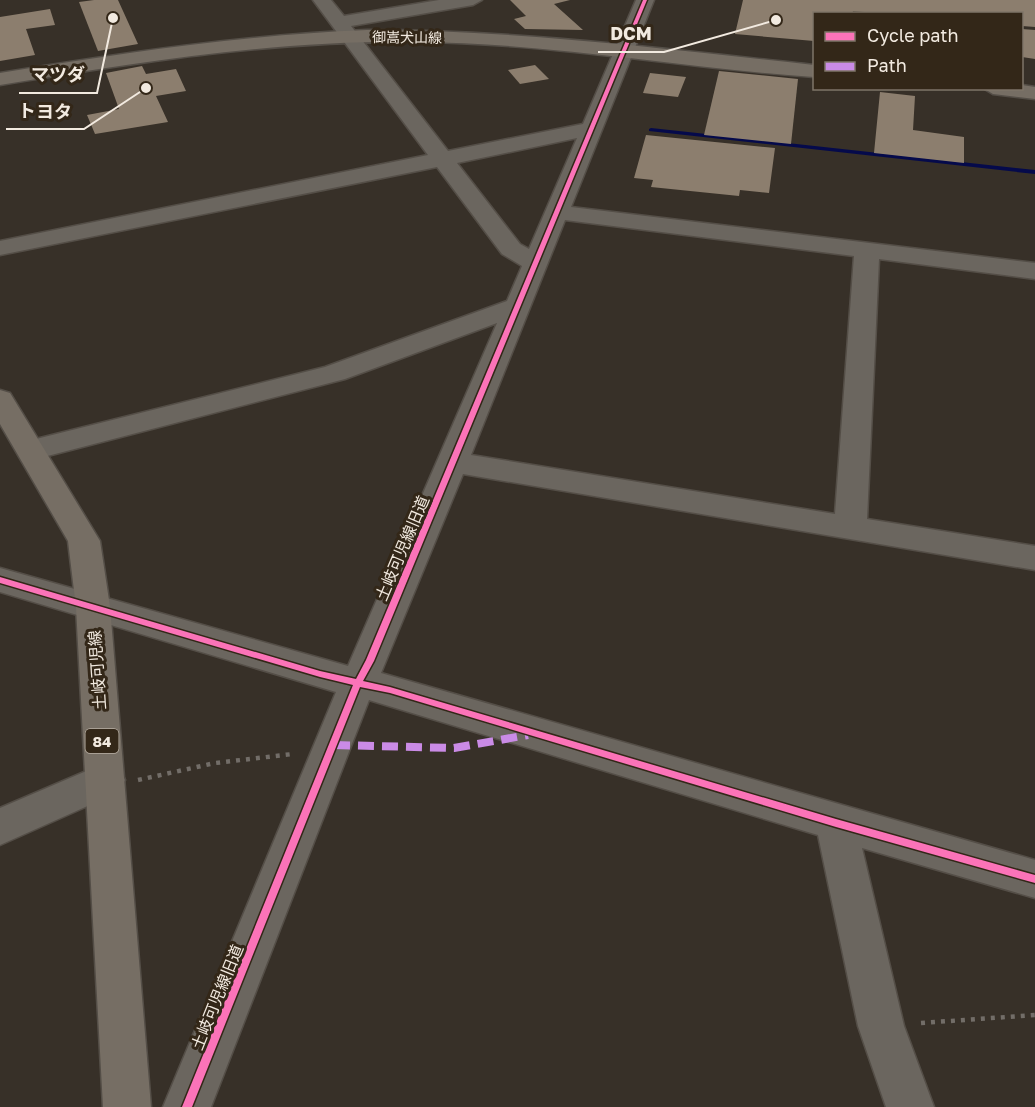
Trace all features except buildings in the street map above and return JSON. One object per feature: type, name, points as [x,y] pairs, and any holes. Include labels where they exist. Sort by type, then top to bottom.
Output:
[{"type":"main road","name":"御嵩犬山線","points":[[0,79],[192,49],[343,29],[496,40],[813,71]]},
{"type":"main road","points":[[1010,90],[1035,93]]},
{"type":"main road","name":"土岐可児線","points":[[0,399],[84,541],[93,607],[127,1107]]},
{"type":"street","points":[[322,0],[511,249],[536,263]]},
{"type":"street","points":[[343,29],[473,0]]},
{"type":"street","name":"土岐可児線旧道","points":[[187,1107],[358,682],[370,661],[645,0]]},
{"type":"street","points":[[0,248],[590,129]]},
{"type":"street","points":[[556,213],[1035,271]]},
{"type":"street","points":[[850,528],[867,249]]},
{"type":"street","points":[[32,450],[335,373],[518,306]]},
{"type":"street","points":[[453,462],[1035,558]]},
{"type":"street","points":[[0,580],[1035,879]]},
{"type":"street","points":[[0,827],[105,784]]},
{"type":"street","points":[[836,823],[881,1026],[910,1107]]},
{"type":"path","points":[[105,784],[215,763],[309,752],[334,745]]},
{"type":"path","points":[[881,1026],[1035,1015]]},
{"type":"waterway","points":[[651,130],[1035,172]]},
{"type":"marked path","points":[[334,745],[454,748],[528,735]]},
{"type":"cycle path","points":[[187,1107],[358,682],[370,661],[645,0]]},
{"type":"cycle path","points":[[0,580],[320,674],[390,690],[836,823],[1035,879]]},
{"type":"place","name":"マツダ","points":[[113,18]]},
{"type":"place","name":"DCM","points":[[776,20]]},
{"type":"place","name":"トヨタ","points":[[146,88]]}]
